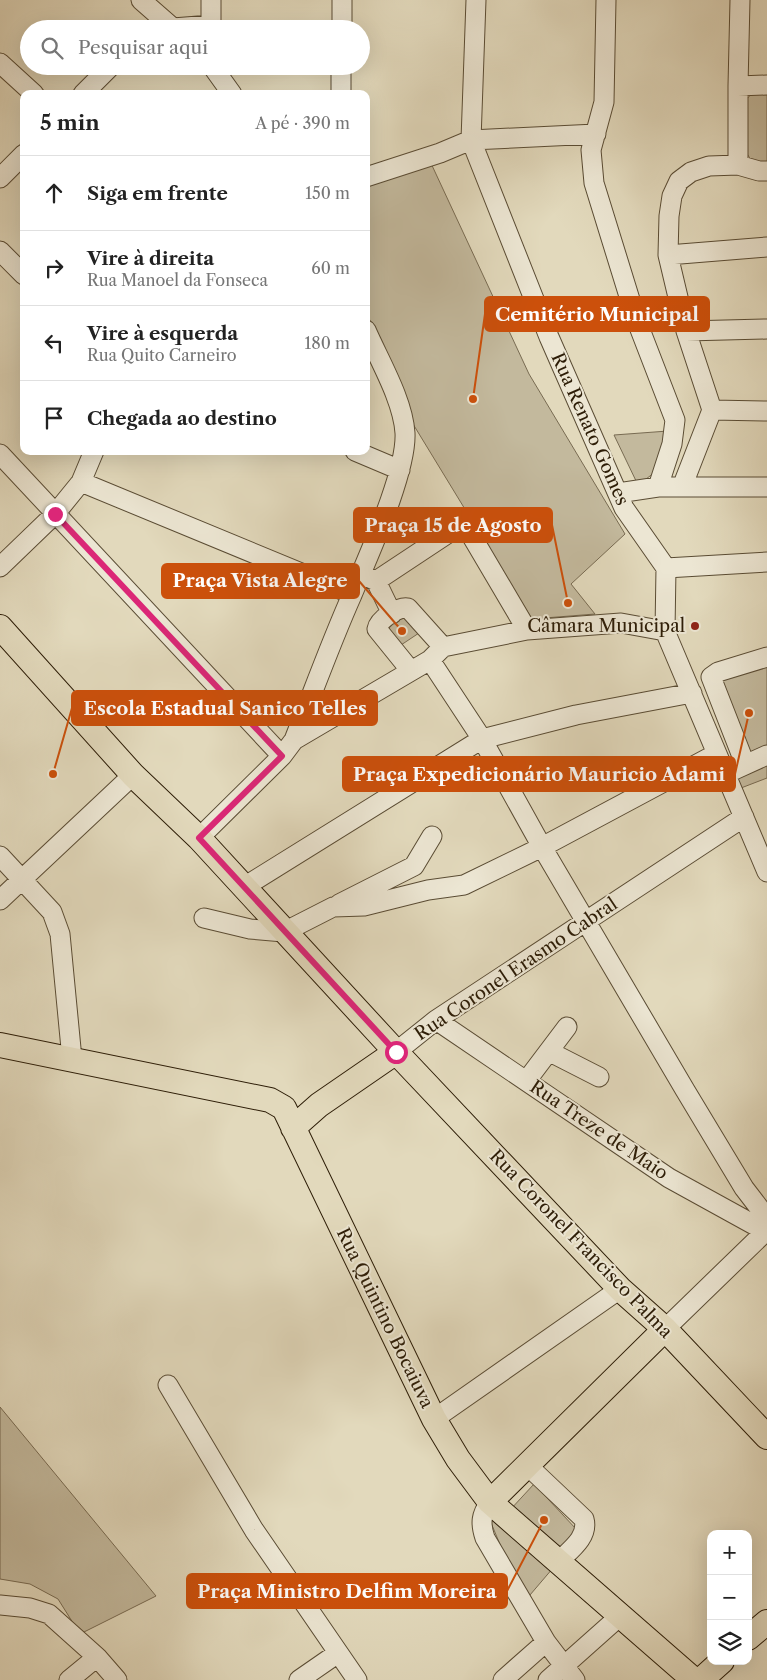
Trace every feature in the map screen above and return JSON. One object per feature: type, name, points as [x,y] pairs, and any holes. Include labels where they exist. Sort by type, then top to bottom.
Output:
[{"type":"main road","name":"Rua Coronel Francisco Palma","points":[[0,628],[133,775],[199,838],[396,1052],[620,1289],[665,1329],[767,1437]]},
{"type":"main road","name":"Rua Quintino Bocaiuva","points":[[0,1045],[270,1100],[284,1108],[434,1419],[458,1459],[490,1502],[694,1680]]},
{"type":"main road","name":"Rua Coronel Erasmo Cabral","points":[[293,1128],[319,1105],[396,1052]]},
{"type":"main road","points":[[490,1502],[665,1329]]},
{"type":"main road","points":[[752,1635],[767,1622]]},
{"type":"main road","points":[[701,1680],[718,1665]]},
{"type":"street","points":[[141,0],[159,20]]},
{"type":"street","points":[[211,0],[211,20]]},
{"type":"street","points":[[342,0],[342,20]]},
{"type":"street","points":[[471,140],[476,0]]},
{"type":"street","points":[[606,0],[604,102],[591,163],[594,183],[636,319],[675,420],[672,444],[658,487]]},
{"type":"street","points":[[738,165],[740,0]]},
{"type":"street","points":[[0,63],[30,90]]},
{"type":"street","points":[[88,90],[102,75]]},
{"type":"street","points":[[218,75],[229,90]]},
{"type":"street","points":[[341,75],[341,90]]},
{"type":"street","points":[[738,86],[767,85]]},
{"type":"street","points":[[370,176],[440,153],[471,140],[596,134]]},
{"type":"street","name":"Rua Renato Gomes","points":[[471,140],[549,337],[624,508],[666,568]]},
{"type":"street","points":[[0,178],[20,158]]},
{"type":"street","points":[[682,487],[712,410],[686,331],[668,256],[669,216],[672,196],[679,181],[691,172],[710,166],[738,165],[759,171],[767,171]]},
{"type":"street","points":[[668,256],[767,247]]},
{"type":"street","points":[[0,251],[20,272]]},
{"type":"street","points":[[686,331],[767,329]]},
{"type":"street","points":[[368,578],[400,470],[405,446],[404,422],[370,339]]},
{"type":"street","points":[[712,410],[767,411]]},
{"type":"street","points":[[0,454],[282,756]]},
{"type":"street","points":[[0,567],[55,514],[81,482],[92,455]]},
{"type":"street","points":[[364,455],[400,470]]},
{"type":"street","points":[[81,482],[352,594]]},
{"type":"street","points":[[618,493],[658,487],[767,487]]},
{"type":"street","points":[[199,838],[282,756],[294,740],[352,594],[368,578],[454,530],[462,528],[470,535],[527,630]]},
{"type":"street","points":[[767,562],[666,568],[666,630],[716,754],[767,872]]},
{"type":"street","points":[[368,578],[392,614]]},
{"type":"street","points":[[411,671],[377,629],[378,624],[401,608],[408,608],[437,654],[542,847],[767,1228],[665,1329]]},
{"type":"street","points":[[294,740],[437,654],[527,630],[621,623],[666,630]]},
{"type":"street","points":[[745,764],[711,677],[718,672],[767,658]]},
{"type":"street","points":[[244,887],[482,739],[576,714],[692,693]]},
{"type":"street","points":[[333,907],[364,906],[428,890],[464,885],[542,847],[716,754]]},
{"type":"street","points":[[726,776],[745,764],[767,755]]},
{"type":"street","points":[[0,900],[133,775]]},
{"type":"street","name":"Rua Coronel Erasmo Cabral","points":[[396,1052],[436,1020],[744,817]]},
{"type":"street","points":[[204,918],[250,929],[284,932],[414,866],[432,836]]},
{"type":"street","points":[[0,856],[52,912],[60,934],[72,1059]]},
{"type":"street","points":[[414,866],[428,890]]},
{"type":"street","name":"Rua Treze de Maio","points":[[436,1020],[669,1178],[767,1228]]},
{"type":"street","points":[[527,1080],[567,1027]]},
{"type":"street","points":[[550,1052],[598,1077]]},
{"type":"street","points":[[434,1419],[620,1289]]},
{"type":"street","points":[[168,1385],[254,1530],[357,1680]]},
{"type":"street","points":[[527,1465],[584,1519],[586,1525],[582,1537],[558,1562]]},
{"type":"street","points":[[490,1502],[482,1513],[481,1526],[485,1538],[546,1642],[570,1673]]},
{"type":"street","points":[[0,1604],[30,1608],[49,1614],[97,1657],[117,1680]]},
{"type":"street","points":[[548,1680],[570,1673],[620,1616]]},
{"type":"street","points":[[503,1680],[546,1642]]},
{"type":"street","points":[[299,1680],[338,1653]]},
{"type":"street","points":[[70,1680],[97,1657]]},
{"type":"shaded area","points":[[767,87],[767,164],[751,160],[746,152],[744,102],[755,90]]},
{"type":"shaded area","points":[[429,159],[529,374],[625,534],[571,584],[595,614],[532,619],[413,424],[370,321],[370,175]]},
{"type":"shaded area","points":[[668,431],[654,473],[638,485],[614,435]]},
{"type":"shaded area","points":[[410,613],[422,631],[395,649],[383,630]]},
{"type":"shaded area","points":[[767,663],[767,747],[746,755],[718,679]]},
{"type":"shaded area","points":[[767,760],[767,778],[741,788],[734,773]]},
{"type":"shaded area","points":[[0,1407],[156,1596],[80,1634],[58,1599],[30,1584],[0,1579]]},
{"type":"shaded area","points":[[534,1484],[577,1530],[555,1553],[510,1510]]},
{"type":"shaded area","points":[[491,1515],[553,1568],[524,1602],[489,1518]]},
{"type":"place","name":"Cemitério Municipal","points":[[473,399]]},
{"type":"place","name":"Praça 15 de Agosto","points":[[568,603]]},
{"type":"place","name":"Câmara Municipal","points":[[695,626]]},
{"type":"place","name":"Praça Vista Alegre","points":[[402,631]]},
{"type":"place","name":"Praça Expedicionário Mauricio Adami","points":[[749,713]]},
{"type":"place","name":"Escola Estadual Sanico Telles","points":[[53,774]]},
{"type":"place","name":"Praça Ministro Delfim Moreira","points":[[544,1520]]},
{"type":"route","points":[[55,514],[282,756],[199,838],[396,1052]]}]
